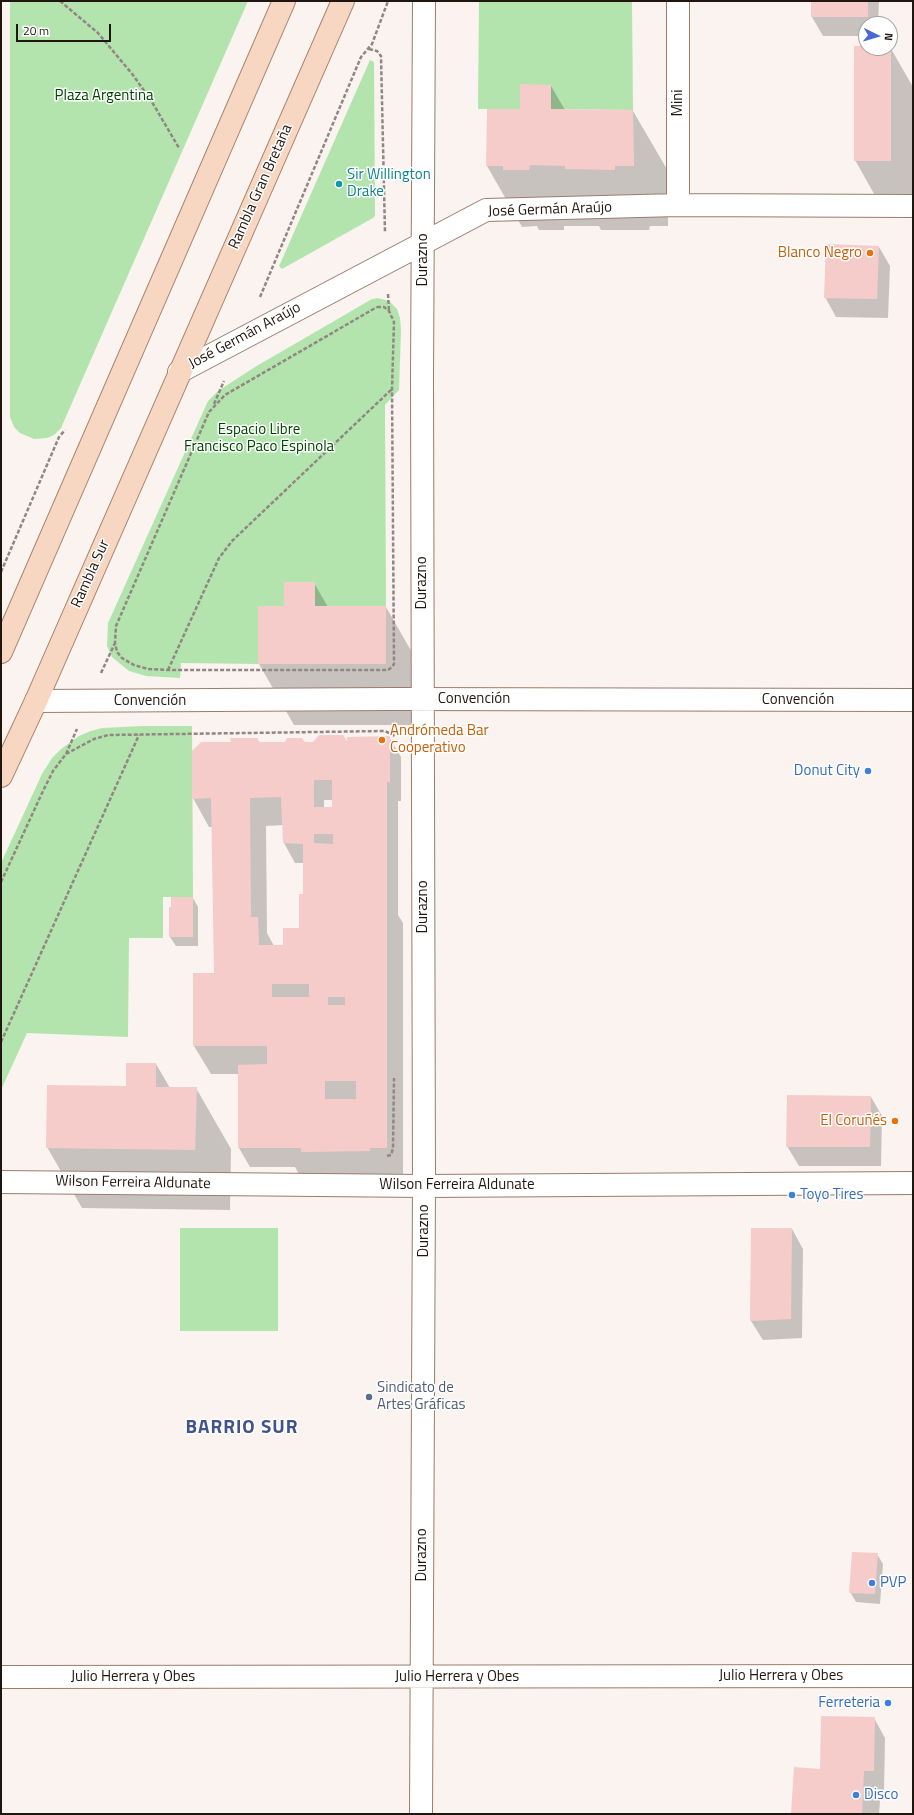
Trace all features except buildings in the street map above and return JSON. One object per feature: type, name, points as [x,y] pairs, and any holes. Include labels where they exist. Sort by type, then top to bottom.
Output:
[{"type":"main road","points":[[1,652],[284,1]]},
{"type":"main road","name":"Rambla Gran Bretaña","points":[[179,372],[342,1]]},
{"type":"main road","name":"Rambla Sur","points":[[1,776],[36,701],[179,372]]},
{"type":"street","name":"Durazno","points":[[421,1814],[424,1186],[422,242],[424,1]]},
{"type":"street","name":"Mini","points":[[678,1],[678,205]]},
{"type":"street","name":"José Germán Araújo","points":[[179,372],[422,242],[486,210],[678,205],[913,206]]},
{"type":"street","name":"Convención","points":[[36,701],[422,699],[913,700]]},
{"type":"street","name":"Wilson Ferreira Aldunate","points":[[1,1182],[424,1186],[913,1183]]},
{"type":"street","name":"Julio Herrera y Obes","points":[[1,1677],[913,1676]]},
{"type":"path","points":[[60,1],[98,33],[133,75],[152,102],[179,148]]},
{"type":"path","points":[[243,337],[362,57],[369,49],[388,1]]},
{"type":"path","points":[[369,49],[377,51],[381,56],[389,310],[394,322],[392,389],[394,664],[388,670],[168,670],[148,669],[134,665],[122,658],[117,652],[115,643],[116,626],[209,412],[214,405],[225,395],[377,307],[384,307],[389,310]]},
{"type":"path","points":[[214,405],[226,376]]},
{"type":"path","points":[[168,670],[219,558],[232,541],[392,389]]},
{"type":"path","points":[[1,882],[53,771],[66,754],[94,738],[108,735],[384,731],[392,733],[396,737],[397,742]]},
{"type":"path","points":[[1,1042],[139,735]]},
{"type":"path","points":[[386,1157],[391,1155],[393,1148],[394,1076]]},
{"type":"green space","name":"Plaza Argentina","points":[[10,1],[248,1],[61,428],[54,435],[47,438],[34,439],[20,433],[14,427],[10,417]]},
{"type":"green space","points":[[479,1],[632,1],[633,110],[551,109],[551,85],[521,85],[520,109],[478,109]]},
{"type":"green space","points":[[370,60],[374,62],[375,216],[282,269],[279,266]]},
{"type":"green space","name":"Espacio Libre Francisco Paco Espinola","points":[[378,298],[389,301],[397,309],[400,318],[401,330],[399,390],[385,405],[386,606],[315,606],[315,582],[284,582],[284,606],[258,606],[258,664],[181,663],[180,678],[146,676],[129,671],[112,657],[107,646],[108,623],[208,401],[218,391],[255,367],[372,299]]},
{"type":"green space","points":[[192,726],[193,897],[163,897],[163,938],[129,938],[128,1037],[27,1033],[1,1090],[1,863],[42,774],[52,758],[61,749],[79,736],[91,731],[102,728]]},
{"type":"green space","points":[[180,1228],[278,1228],[278,1331],[180,1331]]},
{"type":"place","name":"Sir Willington Drake","points":[[339,184]]},
{"type":"place","name":"Blanco Negro","points":[[870,253]]},
{"type":"place","name":"Andrómeda Bar Cooperativo","points":[[382,740]]},
{"type":"place","name":"Donut City","points":[[868,771]]},
{"type":"place","name":"El Coruñés","points":[[895,1121]]},
{"type":"place","name":"Toyo Tires","points":[[792,1195]]},
{"type":"place","name":"Sindicato de Artes Gráficas","points":[[369,1397]]},
{"type":"place","name":"PVP","points":[[872,1583]]},
{"type":"place","name":"Ferreteria","points":[[888,1703]]},
{"type":"place","name":"Disco","points":[[856,1795]]},
{"type":"district","name":"BARRIO SUR","points":[[242,1428]]}]
